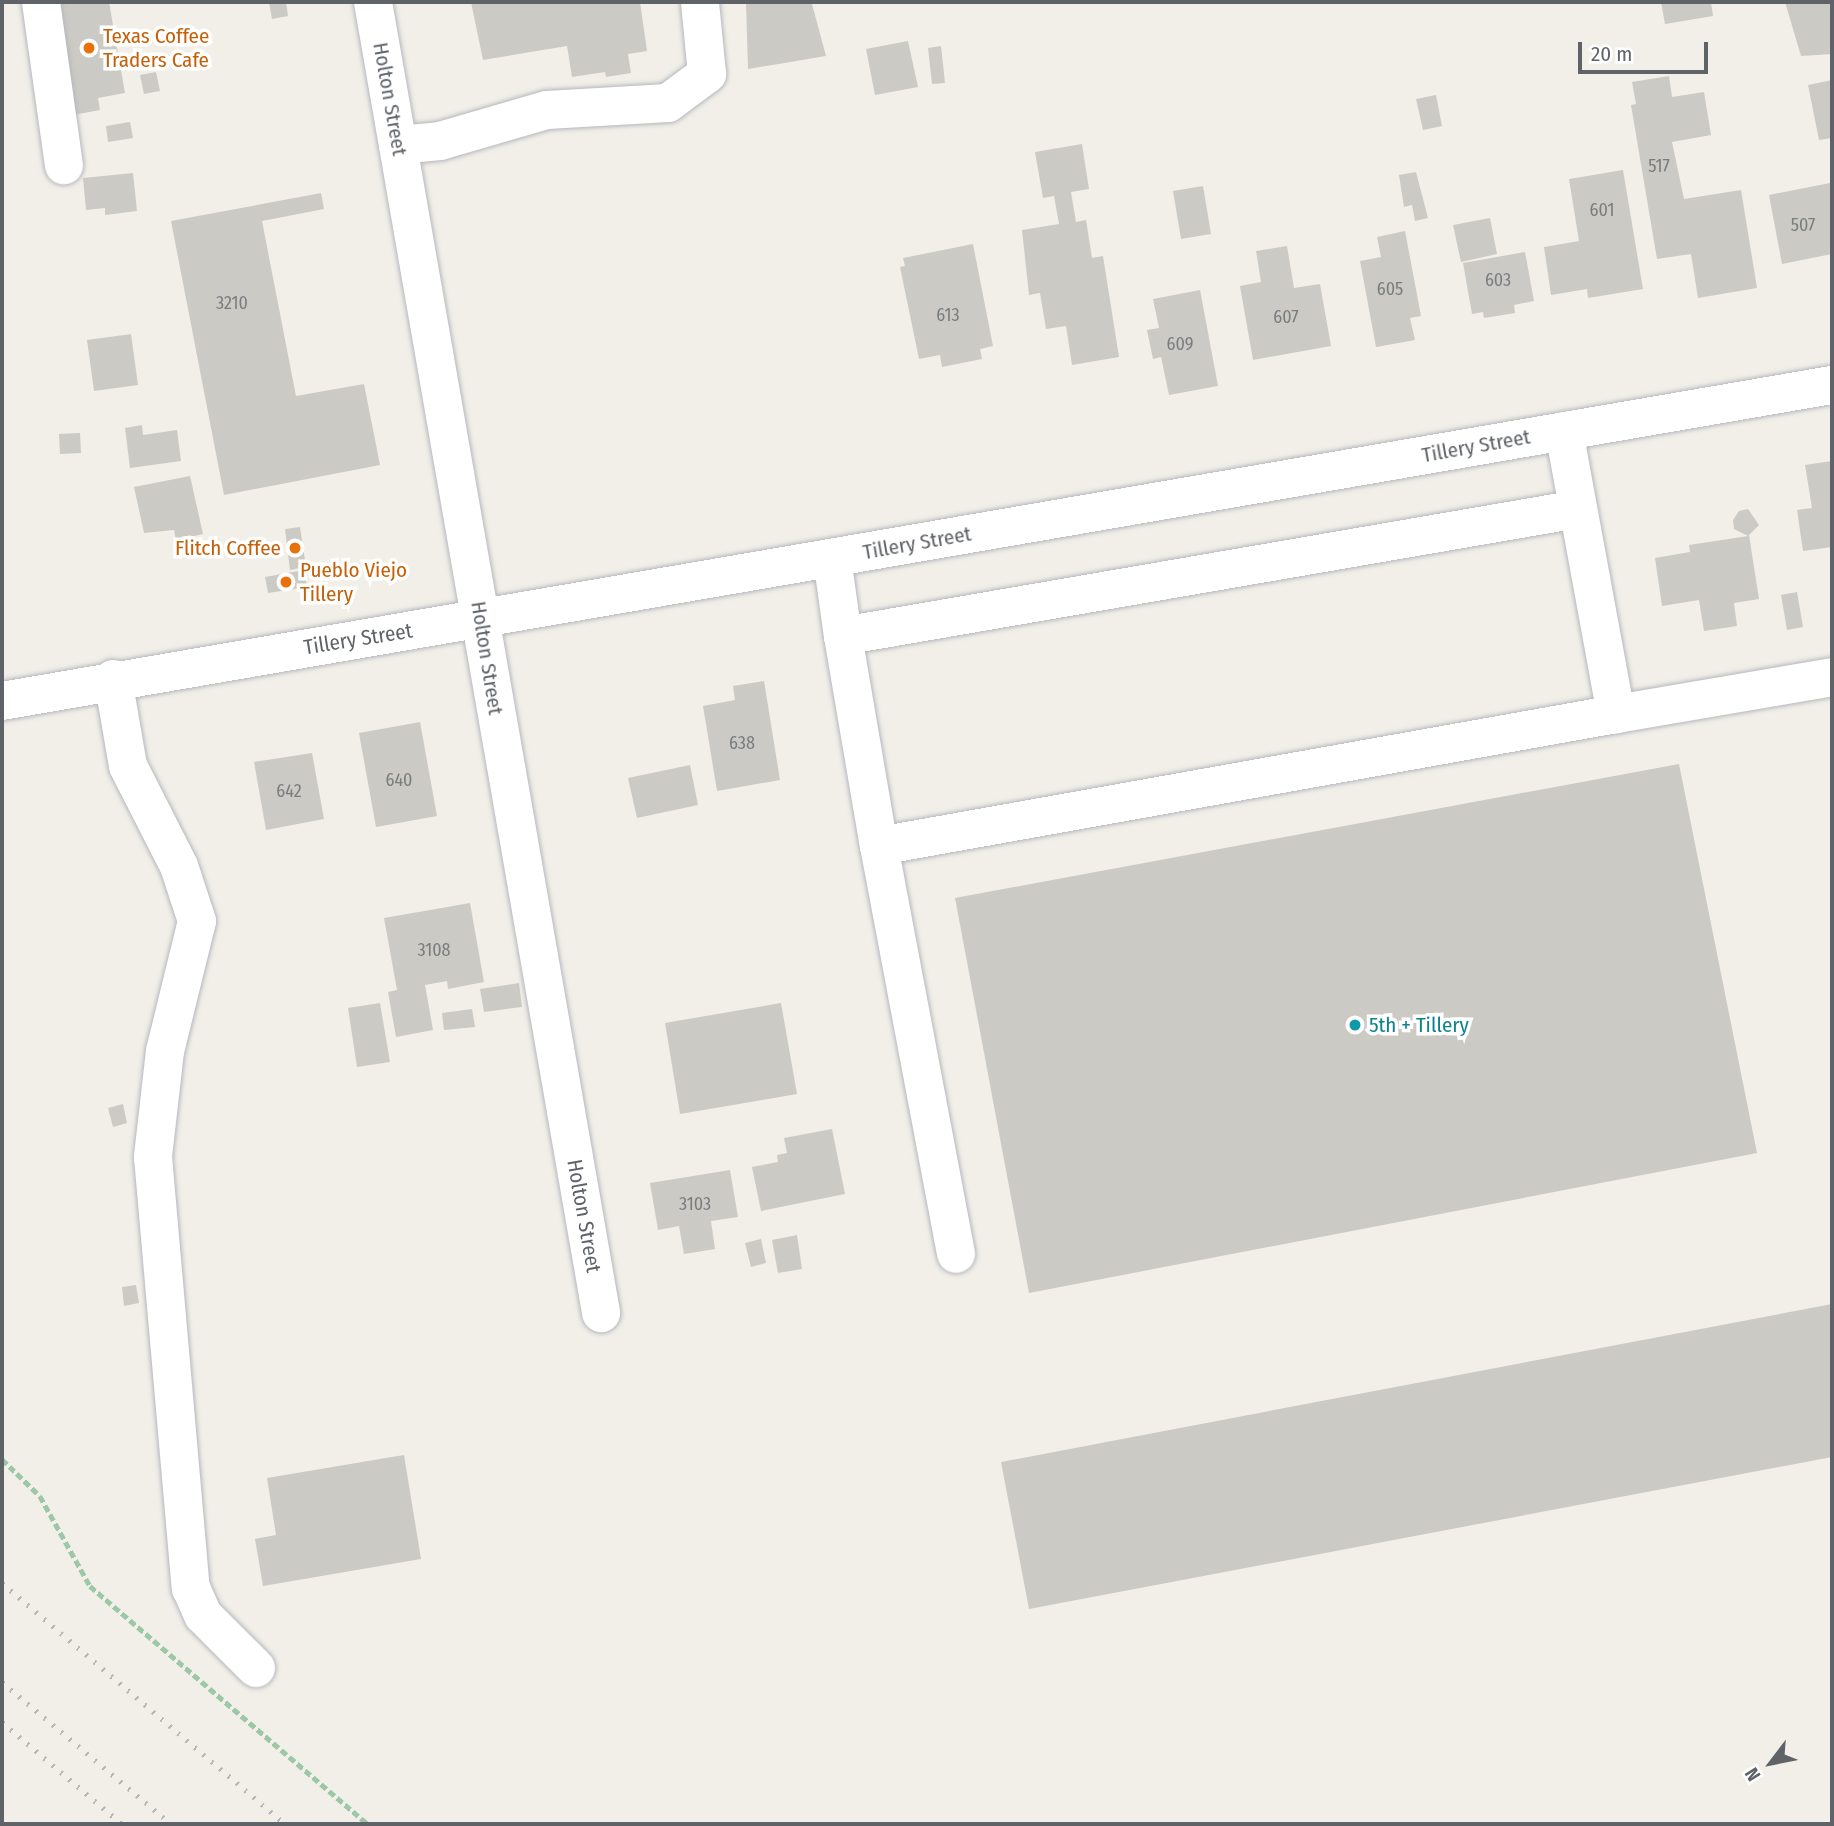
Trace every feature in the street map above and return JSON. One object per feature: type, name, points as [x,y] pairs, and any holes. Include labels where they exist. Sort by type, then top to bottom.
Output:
[{"type":"street","points":[[41,2],[64,165]]},
{"type":"street","name":"Holton Street","points":[[373,2],[601,1314]]},
{"type":"street","points":[[398,145],[440,141],[547,110],[667,103],[707,74],[700,2]]},
{"type":"street","name":"Tillery Street","points":[[2,701],[113,679],[480,619],[1832,385]]},
{"type":"street","points":[[1564,431],[1616,714]]},
{"type":"street","points":[[843,636],[1578,509]]},
{"type":"street","points":[[832,558],[879,846],[956,1254]]},
{"type":"street","points":[[879,846],[1832,677]]},
{"type":"street","points":[[113,679],[128,766],[178,866],[197,921],[165,1051],[153,1157],[191,1588],[203,1615],[256,1668]]},
{"type":"building","name":"Texas Coffee Traders Cafe","points":[[53,2],[109,2],[125,93],[98,98],[100,110],[73,115]]},
{"type":"building","points":[[269,2],[286,2],[288,16],[272,19]]},
{"type":"building","points":[[471,2],[640,2],[647,51],[628,54],[631,73],[606,77],[605,72],[572,77],[567,46],[483,60]]},
{"type":"building","points":[[746,2],[818,2],[812,4],[826,56],[748,69]]},
{"type":"building","points":[[1661,2],[1711,2],[1713,16],[1665,24]]},
{"type":"building","points":[[1785,2],[1832,2],[1832,54],[1801,56]]},
{"type":"building","points":[[908,41],[918,87],[875,95],[866,49]]},
{"type":"building","points":[[941,46],[945,83],[932,84],[928,48]]},
{"type":"building","points":[[156,72],[160,91],[144,94],[140,75]]},
{"type":"building","points":[[1669,76],[1672,97],[1704,92],[1711,135],[1672,142],[1684,199],[1741,190],[1757,288],[1698,298],[1691,254],[1657,259],[1631,105],[1636,104],[1632,82]]},
{"type":"building","points":[[1832,80],[1832,138],[1819,140],[1808,85]]},
{"type":"building","points":[[1436,95],[1442,126],[1423,130],[1416,99]]},
{"type":"building","points":[[130,122],[133,138],[108,142],[106,126]]},
{"type":"building","points":[[1082,144],[1089,189],[1071,192],[1076,222],[1086,220],[1092,258],[1103,256],[1119,357],[1072,365],[1066,326],[1046,329],[1040,293],[1029,295],[1022,230],[1059,224],[1054,196],[1043,198],[1035,152]]},
{"type":"building","points":[[1623,170],[1643,289],[1588,298],[1587,289],[1551,295],[1544,247],[1579,241],[1569,179]]},
{"type":"building","points":[[1416,172],[1428,218],[1415,221],[1412,205],[1404,207],[1399,175]]},
{"type":"building","points":[[133,173],[137,211],[105,215],[105,208],[86,210],[83,178]]},
{"type":"building","points":[[1830,183],[1832,254],[1782,264],[1769,195]]},
{"type":"building","points":[[1203,186],[1211,234],[1181,239],[1173,191]]},
{"type":"building","points":[[321,193],[324,209],[262,221],[296,396],[364,384],[380,465],[224,495],[171,221]]},
{"type":"building","points":[[1490,218],[1497,254],[1461,262],[1453,225]]},
{"type":"building","points":[[1405,231],[1421,316],[1410,318],[1415,340],[1376,347],[1360,261],[1381,257],[1377,237]]},
{"type":"building","points":[[973,244],[993,346],[980,349],[982,359],[942,367],[940,355],[919,359],[900,267],[905,266],[903,258]]},
{"type":"building","points":[[1287,246],[1294,288],[1320,284],[1331,346],[1253,360],[1240,286],[1261,282],[1256,251]]},
{"type":"building","points":[[1525,252],[1534,301],[1514,305],[1515,313],[1484,318],[1483,312],[1472,314],[1463,263]]},
{"type":"building","points":[[1200,290],[1218,386],[1169,395],[1161,357],[1153,359],[1147,330],[1159,328],[1153,299]]},
{"type":"building","points":[[131,334],[138,385],[94,391],[87,340]]},
{"type":"building","points":[[142,425],[143,435],[177,430],[181,461],[130,468],[125,428]]},
{"type":"building","points":[[80,433],[81,453],[60,454],[59,434]]},
{"type":"building","points":[[1832,461],[1832,547],[1803,551],[1797,510],[1812,508],[1805,465]]},
{"type":"building","points":[[190,476],[203,534],[176,540],[174,530],[144,533],[134,487]]},
{"type":"building","points":[[1748,509],[1759,525],[1749,535],[1759,599],[1734,603],[1737,626],[1704,631],[1699,600],[1662,606],[1655,558],[1690,552],[1689,545],[1748,536],[1734,529],[1733,520],[1739,511]]},
{"type":"building","name":"Flitch Coffee","points":[[300,527],[306,567],[290,570],[285,529]]},
{"type":"building","name":"Pueblo Viejo Tillery","points":[[304,570],[307,587],[268,593],[265,577]]},
{"type":"building","points":[[1797,592],[1803,627],[1787,630],[1781,595]]},
{"type":"building","points":[[764,681],[780,780],[717,791],[703,706],[735,700],[733,686]]},
{"type":"building","points":[[420,722],[437,816],[376,827],[359,733]]},
{"type":"building","points":[[312,753],[324,819],[266,830],[254,762]]},
{"type":"building","name":"5th + Tillery","points":[[1679,764],[1757,1153],[1029,1293],[955,898]]},
{"type":"building","points":[[690,765],[698,805],[637,818],[628,778]]},
{"type":"building","points":[[470,903],[484,982],[448,989],[447,981],[425,985],[433,1030],[396,1037],[388,992],[397,990],[384,918]]},
{"type":"building","points":[[519,983],[522,1007],[484,1012],[480,989]]},
{"type":"building","points":[[380,1003],[390,1062],[357,1067],[348,1008]]},
{"type":"building","points":[[781,1003],[797,1094],[680,1114],[665,1023]]},
{"type":"building","points":[[472,1009],[475,1027],[444,1030],[442,1013]]},
{"type":"building","points":[[123,1104],[127,1123],[113,1127],[108,1108]]},
{"type":"building","points":[[832,1129],[845,1194],[761,1211],[752,1167],[778,1162],[777,1155],[787,1153],[784,1138]]},
{"type":"building","points":[[730,1170],[738,1217],[711,1221],[715,1249],[684,1254],[679,1226],[658,1230],[650,1183]]},
{"type":"building","points":[[797,1235],[802,1269],[778,1273],[772,1240]]},
{"type":"building","points":[[761,1239],[766,1263],[751,1267],[745,1243]]},
{"type":"building","points":[[136,1285],[139,1303],[124,1306],[122,1287]]},
{"type":"building","points":[[1832,1304],[1832,1457],[1029,1609],[1001,1462]]},
{"type":"building","points":[[404,1455],[421,1559],[263,1586],[255,1539],[276,1535],[267,1478]]},
{"type":"railway","points":[[2,1583],[285,1824]]},
{"type":"railway","points":[[2,1682],[171,1824]]},
{"type":"railway","points":[[2,1722],[122,1824]]},
{"type":"place","name":"Texas Coffee Traders Cafe","points":[[89,48]]},
{"type":"place","name":"Flitch Coffee","points":[[295,548]]},
{"type":"place","name":"Pueblo Viejo Tillery","points":[[286,582]]},
{"type":"place","name":"5th + Tillery","points":[[1355,1025]]}]
